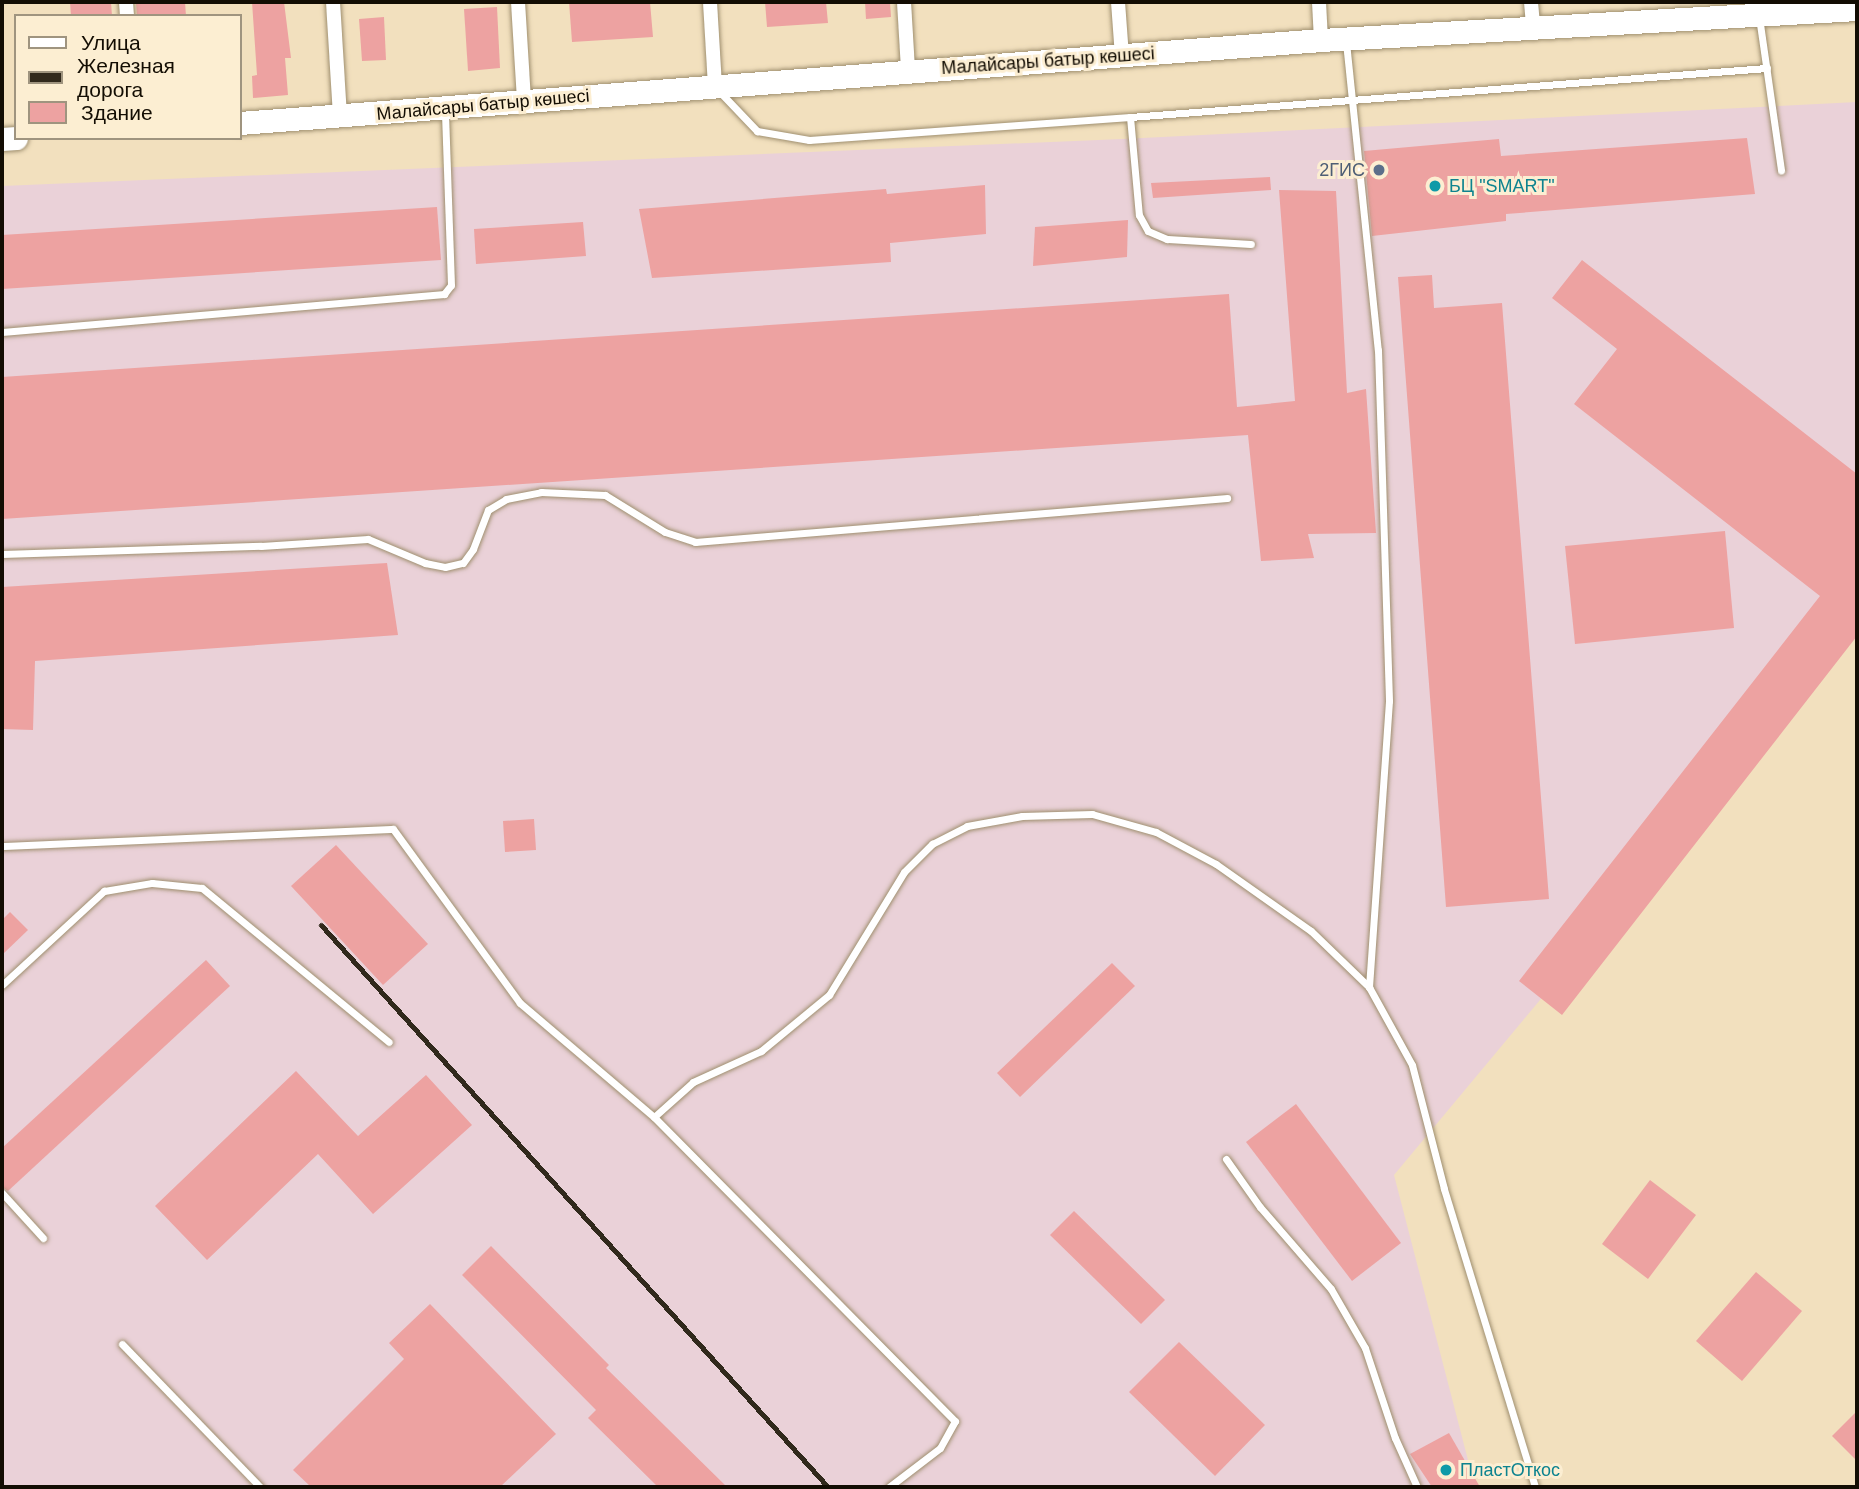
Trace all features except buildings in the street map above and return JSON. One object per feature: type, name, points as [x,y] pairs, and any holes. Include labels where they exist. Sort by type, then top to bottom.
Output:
[{"type":"main road","name":"Малайсары батыр көшесі","points":[[242,123],[340,118],[524,100],[908,70],[1743,10],[1857,9]]},
{"type":"street","points":[[333,2],[340,118]]},
{"type":"street","points":[[518,2],[524,100]]},
{"type":"street","points":[[710,2],[715,87]]},
{"type":"street","points":[[904,2],[908,70]]},
{"type":"street","points":[[1118,2],[1122,56]]},
{"type":"street","points":[[1319,2],[1321,40]]},
{"type":"street","points":[[1531,2],[1533,26]]},
{"type":"lane","points":[[1743,10],[1767,68],[1781,170]]},
{"type":"lane","points":[[1346,39],[1378,350],[1390,701],[1368,987]]},
{"type":"lane","points":[[715,87],[757,131],[809,139],[1767,68]]},
{"type":"lane","points":[[2,332],[444,293],[451,285],[445,108]]},
{"type":"lane","points":[[1130,117],[1139,215],[1148,231],[1167,239],[1251,244]]},
{"type":"lane","points":[[2,554],[261,546],[368,539],[425,564],[445,568],[463,564],[473,549],[488,510],[506,499],[541,492],[605,495],[664,532],[695,541],[1227,498]]},
{"type":"lane","points":[[653,1117],[693,1082],[761,1051],[829,995],[904,872],[932,844],[967,826],[1022,816],[1092,814],[1156,832],[1216,864],[1311,931],[1368,987],[1412,1065],[1444,1189],[1535,1487]]},
{"type":"lane","points":[[2,846],[393,829],[520,1003],[653,1117],[955,1421],[940,1448],[888,1487]]},
{"type":"lane","points":[[2,985],[104,891],[152,883],[202,888],[389,1042]]},
{"type":"lane","points":[[1226,1159],[1260,1207],[1331,1289],[1365,1349],[1395,1438],[1416,1487]]},
{"type":"lane","points":[[2,1193],[43,1238]]},
{"type":"lane","points":[[122,1343],[260,1487]]},
{"type":"shaded area","points":[[1857,102],[1857,620],[1394,1175],[1475,1487],[2,1487],[2,186],[1122,139]]},
{"type":"railway","points":[[321,925],[828,1487]]},
{"type":"place","name":"2ГИС","points":[[1379,170]]},
{"type":"place","name":"БЦ \"SMART\"","points":[[1435,186]]},
{"type":"place","name":"ПластОткос","points":[[1446,1470]]}]
